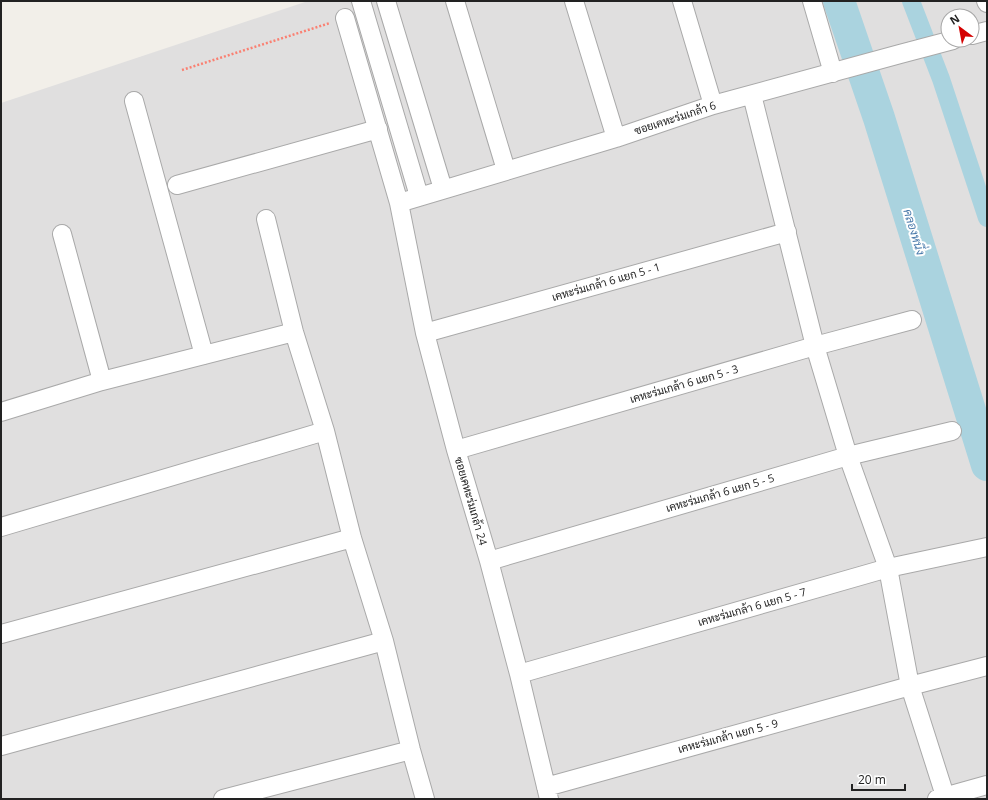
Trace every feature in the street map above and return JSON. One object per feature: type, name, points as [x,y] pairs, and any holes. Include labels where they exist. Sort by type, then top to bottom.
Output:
[{"type":"street","points":[[361,1],[419,196]]},
{"type":"street","points":[[386,1],[443,190]]},
{"type":"street","points":[[455,1],[506,170]]},
{"type":"street","points":[[574,1],[616,138]]},
{"type":"street","points":[[682,1],[713,106]]},
{"type":"street","points":[[812,1],[839,71]]},
{"type":"street","name":"ซอยเคหะร่มเกล้า 24","points":[[346,18],[399,203],[425,333],[456,450],[489,561],[519,674],[548,793]]},
{"type":"street","name":"ซอยเคหะร่มเกล้า 6","points":[[399,203],[616,138],[713,106],[940,44]]},
{"type":"street","points":[[752,95],[815,346],[848,456],[888,568],[910,686],[943,798],[987,785]]},
{"type":"street","points":[[134,101],[204,355]]},
{"type":"street","points":[[177,185],[378,129]]},
{"type":"street","points":[[266,219],[294,332],[325,431],[352,538],[384,641],[411,750],[425,799]]},
{"type":"street","name":"เคหะร่มเกล้า 6 แยก 5 - 1","points":[[425,333],[787,232]]},
{"type":"street","points":[[62,234],[102,381]]},
{"type":"street","name":"เคหะร่มเกล้า 6 แยก 5 - 3","points":[[456,450],[815,346],[912,320]]},
{"type":"street","points":[[1,412],[102,381],[294,332]]},
{"type":"street","points":[[1,526],[325,431]]},
{"type":"street","name":"เคหะร่มเกล้า 6 แยก 5 - 5","points":[[489,561],[848,456],[952,431]]},
{"type":"street","points":[[1,634],[352,538]]},
{"type":"street","name":"เคหะร่มเกล้า 6 แยก 5 - 7","points":[[519,674],[888,568],[987,547]]},
{"type":"street","points":[[1,746],[384,641]]},
{"type":"street","name":"เคหะร่มเกล้า แยก 5 - 9","points":[[548,793],[910,686],[987,666]]},
{"type":"street","points":[[223,799],[411,750]]},
{"type":"path","points":[[182,70],[346,18]]},
{"type":"shaded area","points":[[308,1],[987,1],[987,799],[1,799],[1,103]]},
{"type":"waterway","name":"คลองหนึ่ง","points":[[839,1],[879,118],[987,465]]},
{"type":"waterway","points":[[911,1],[941,79],[987,218]]}]
